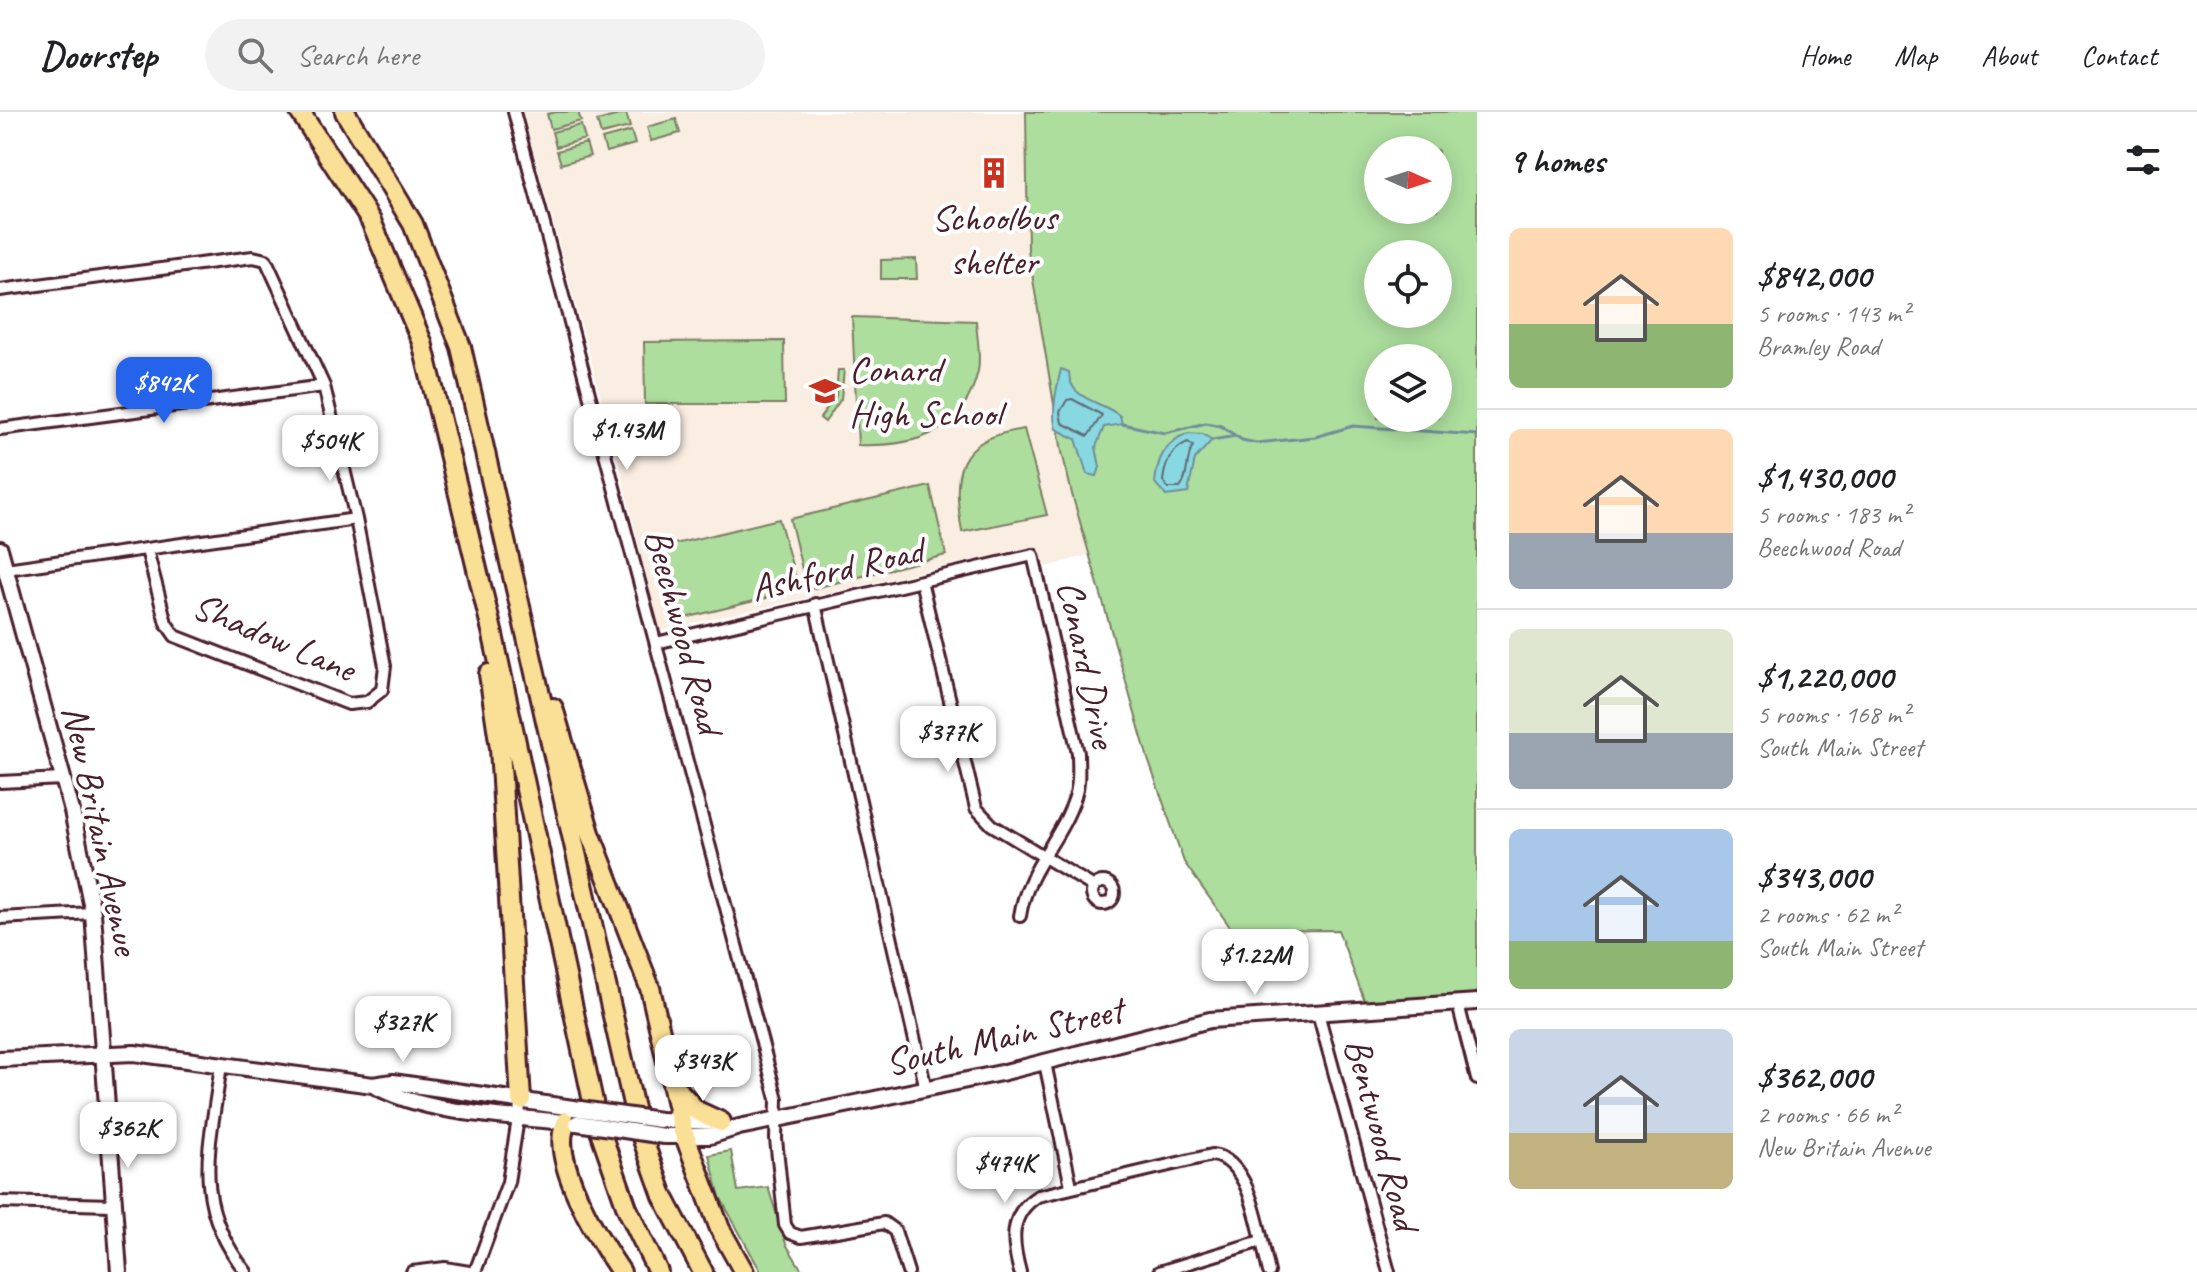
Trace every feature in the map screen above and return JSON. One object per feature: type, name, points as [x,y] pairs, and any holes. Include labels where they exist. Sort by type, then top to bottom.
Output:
[{"type":"highway","points":[[300,112],[363,206],[404,293],[426,354],[598,1125],[627,1208],[658,1272]]},
{"type":"highway","points":[[345,112],[406,210],[453,319],[469,375],[638,1126],[663,1196],[703,1272]]},
{"type":"highway","points":[[459,494],[466,562],[498,732],[520,1109]]},
{"type":"highway","points":[[535,671],[557,716],[590,833],[650,988],[683,1129],[720,1229],[744,1272]]},
{"type":"highway","points":[[672,1082],[693,1108],[730,1124]]},
{"type":"highway","points":[[576,1116],[561,1143],[574,1184],[594,1228],[621,1272]]},
{"type":"main road","name":"New Britain Avenue","points":[[0,549],[63,779],[93,913],[119,1272]]},
{"type":"main road","name":"South Main Street","points":[[373,1085],[393,1095],[476,1112],[520,1109],[576,1116],[660,1120],[683,1129],[720,1135],[730,1124],[777,1121],[926,1089],[1045,1063],[1210,1020],[1477,1002]]},
{"type":"main road","name":"South Main Street","points":[[0,1059],[134,1053],[373,1085],[390,1082],[479,1093],[520,1109]]},
{"type":"main road","points":[[433,1104],[435,1088]]},
{"type":"main road","points":[[476,1112],[479,1093]]},
{"type":"main road","name":"South Main Street","points":[[576,1116],[664,1136],[683,1129]]},
{"type":"street","name":"Beechwood Road","points":[[514,112],[777,1099],[776,1139],[788,1231],[797,1237],[806,1237],[884,1223],[895,1231],[908,1272]]},
{"type":"street","name":"Shadow Lane","points":[[0,290],[258,257],[266,260],[324,386],[356,519],[386,673],[382,690],[361,704],[341,702],[175,636],[166,623],[147,550]]},
{"type":"street","points":[[0,429],[324,386]]},
{"type":"street","points":[[6,569],[356,519]]},
{"type":"street","name":"Ashford Road","points":[[656,643],[1033,555]]},
{"type":"street","name":"Conard Drive","points":[[1020,916],[1028,882],[1075,797],[1078,753],[1033,555]]},
{"type":"street","points":[[921,581],[973,801],[992,825],[1094,887]]},
{"type":"street","points":[[815,604],[926,1089]]},
{"type":"street","points":[[0,782],[63,779]]},
{"type":"street","points":[[0,918],[93,913]]},
{"type":"street","points":[[1458,1004],[1477,1079]]},
{"type":"street","name":"Bentwood Road","points":[[1318,1013],[1389,1272]]},
{"type":"street","points":[[1045,1063],[1071,1186]]},
{"type":"street","points":[[221,1064],[207,1167],[209,1191],[212,1213],[246,1272]]},
{"type":"street","points":[[412,1272],[445,1268],[472,1272],[508,1182],[520,1109]]},
{"type":"street","points":[[1020,1272],[1013,1239],[1020,1212],[1038,1196],[1202,1155],[1220,1156],[1233,1163],[1242,1174],[1269,1272]]},
{"type":"street","points":[[0,1202],[112,1205]]},
{"type":"street","points":[[1159,1272],[1261,1241]]},
{"type":"shaded area","name":"Conard High School","points":[[523,112],[1026,112],[1062,452],[1088,555],[1047,567],[1034,546],[660,631],[615,448]]},
{"type":"green space","points":[[578,112],[581,121],[551,129],[547,114]]},
{"type":"green space","points":[[1026,112],[1477,112],[1477,995],[1365,1002],[1338,930],[1233,931],[1184,862],[1148,759],[1062,452],[1028,250]]},
{"type":"green space","points":[[626,113],[630,127],[601,134],[597,121]]},
{"type":"green space","points":[[676,119],[680,133],[651,141],[647,127]]},
{"type":"green space","points":[[581,125],[585,139],[556,147],[552,132]]},
{"type":"green space","points":[[631,131],[635,144],[606,152],[602,139]]},
{"type":"green space","points":[[586,143],[590,156],[561,164],[557,151]]},
{"type":"green space","points":[[916,259],[917,279],[881,279],[881,260]]},
{"type":"green space","points":[[852,317],[976,321],[978,371],[971,392],[949,422],[917,439],[858,445]]},
{"type":"green space","points":[[784,341],[785,404],[645,404],[644,342]]},
{"type":"green space","points":[[838,370],[844,370],[841,399],[825,422],[820,418],[836,396]]},
{"type":"green space","points":[[1024,429],[1047,515],[962,532],[958,492],[963,462],[971,450],[984,441]]},
{"type":"green space","points":[[930,486],[946,555],[807,590],[790,519]]},
{"type":"green space","points":[[779,519],[799,590],[677,620],[658,548]]},
{"type":"green space","points":[[731,1151],[738,1191],[768,1187],[786,1244],[803,1272],[761,1272],[720,1197],[709,1155]]},
{"type":"water","points":[[1061,369],[1069,372],[1070,382],[1081,395],[1120,416],[1122,424],[1104,427],[1096,447],[1100,467],[1097,476],[1087,474],[1076,439],[1056,429],[1054,408]]},
{"type":"water","points":[[1188,433],[1203,434],[1212,440],[1195,459],[1188,493],[1166,496],[1155,483],[1160,459],[1173,441]]},
{"type":"waterway","points":[[1122,424],[1165,433],[1206,423],[1221,426],[1242,440],[1256,443],[1315,437],[1353,426],[1477,435]]},
{"type":"waterway","points":[[1212,440],[1236,436]]},
{"type":"place","name":"Schoolbus shelter","points":[[994,173]]},
{"type":"place","name":"Conard High School","points":[[825,391]]}]
